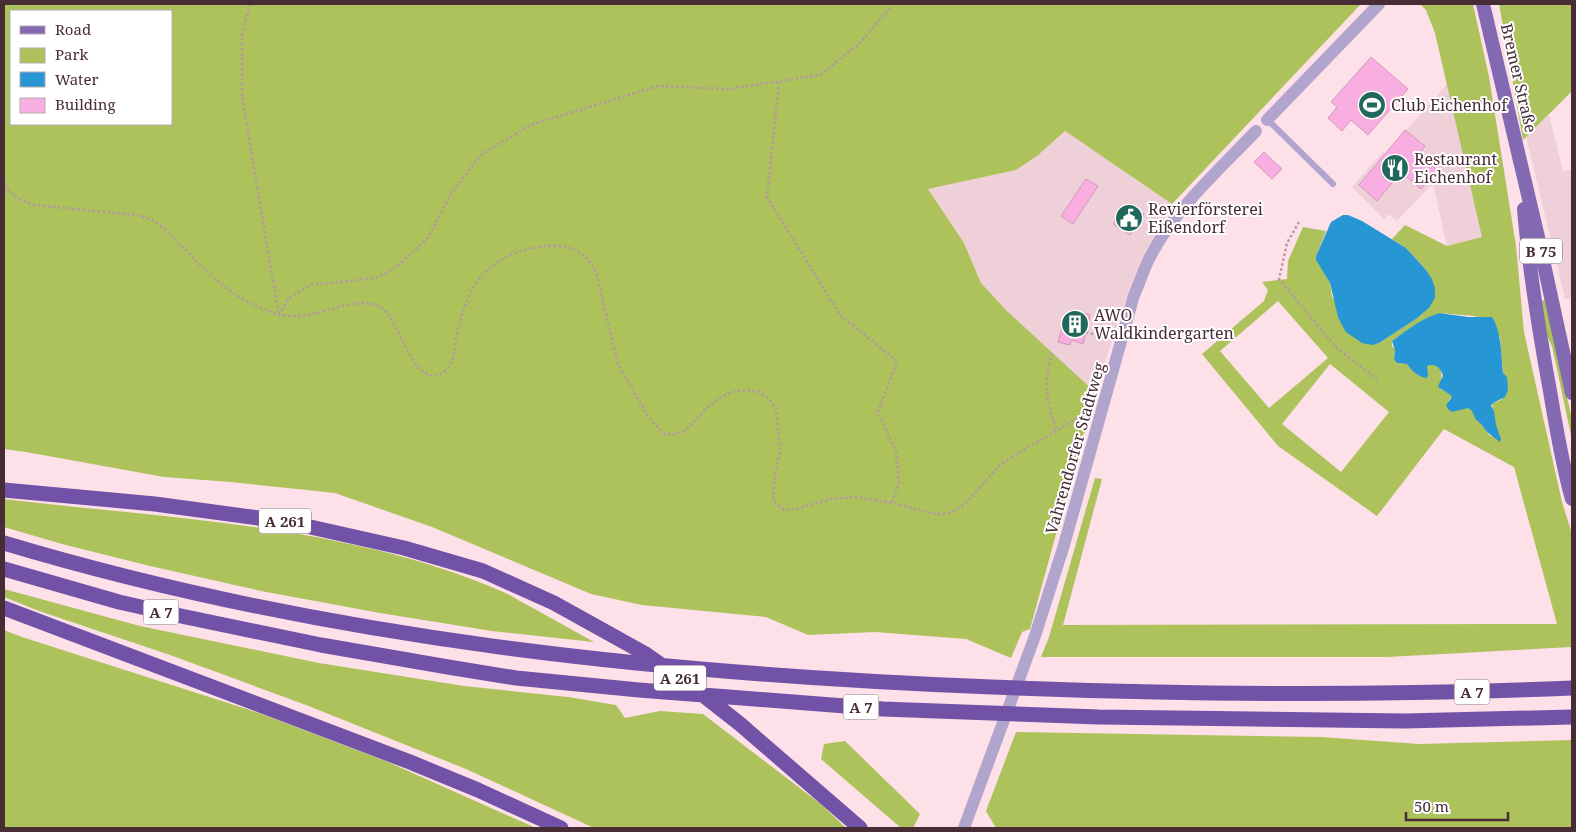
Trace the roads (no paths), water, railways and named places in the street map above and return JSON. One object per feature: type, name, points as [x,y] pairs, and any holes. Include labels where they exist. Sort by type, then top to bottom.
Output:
[{"type":"highway","name":"A 261","points":[[4,490],[155,504],[288,522],[404,548],[483,571],[554,604],[618,638],[665,668],[714,703],[860,828]]},
{"type":"highway","name":"A 7","points":[[4,543],[60,560],[189,592],[315,618],[496,647],[720,672],[890,683],[1174,693],[1372,694],[1572,688]]},
{"type":"highway","name":"A 7","points":[[4,569],[119,602],[321,645],[506,676],[639,690],[883,709],[1099,717],[1395,721],[1572,717]]},
{"type":"highway","points":[[4,608],[410,762],[562,828]]},
{"type":"main road","name":"Bremer Straße","points":[[1483,4],[1572,393]]},
{"type":"main road","name":"Bremer Straße","points":[[1520,161],[1526,239],[1541,342],[1555,422],[1572,499]]},
{"type":"street","name":"Vahrendorfer Stadtweg","points":[[1267,120],[1379,4]]},
{"type":"street","name":"Vahrendorfer Stadtweg","points":[[964,828],[1035,636],[1064,545],[1134,295],[1152,254],[1175,219],[1256,131]]},
{"type":"lane","name":"Vahrendorfer Stadtweg","points":[[1256,131],[1267,120]]},
{"type":"lane","points":[[1267,120],[1333,184]]},
{"type":"water","points":[[1343,215],[1348,215],[1362,221],[1406,248],[1426,270],[1435,288],[1435,298],[1429,308],[1416,319],[1379,343],[1372,345],[1362,343],[1346,332],[1338,317],[1330,283],[1316,260],[1331,222]]},
{"type":"water","points":[[1439,313],[1468,317],[1492,317],[1495,323],[1498,330],[1503,373],[1507,377],[1508,390],[1505,397],[1491,406],[1501,439],[1500,442],[1487,432],[1468,408],[1452,412],[1448,409],[1446,405],[1452,397],[1438,386],[1443,376],[1437,367],[1433,365],[1427,366],[1427,378],[1416,373],[1407,364],[1397,363],[1394,360],[1395,350],[1392,341],[1420,322]]},
{"type":"place","name":"Club Eichenhof","points":[[1372,105]]},
{"type":"place","name":"Restaurant Eichenhof","points":[[1395,168]]},
{"type":"place","name":"Revierförsterei Eißendorf","points":[[1129,218]]},
{"type":"place","name":"AWO Waldkindergarten","points":[[1075,324]]}]
